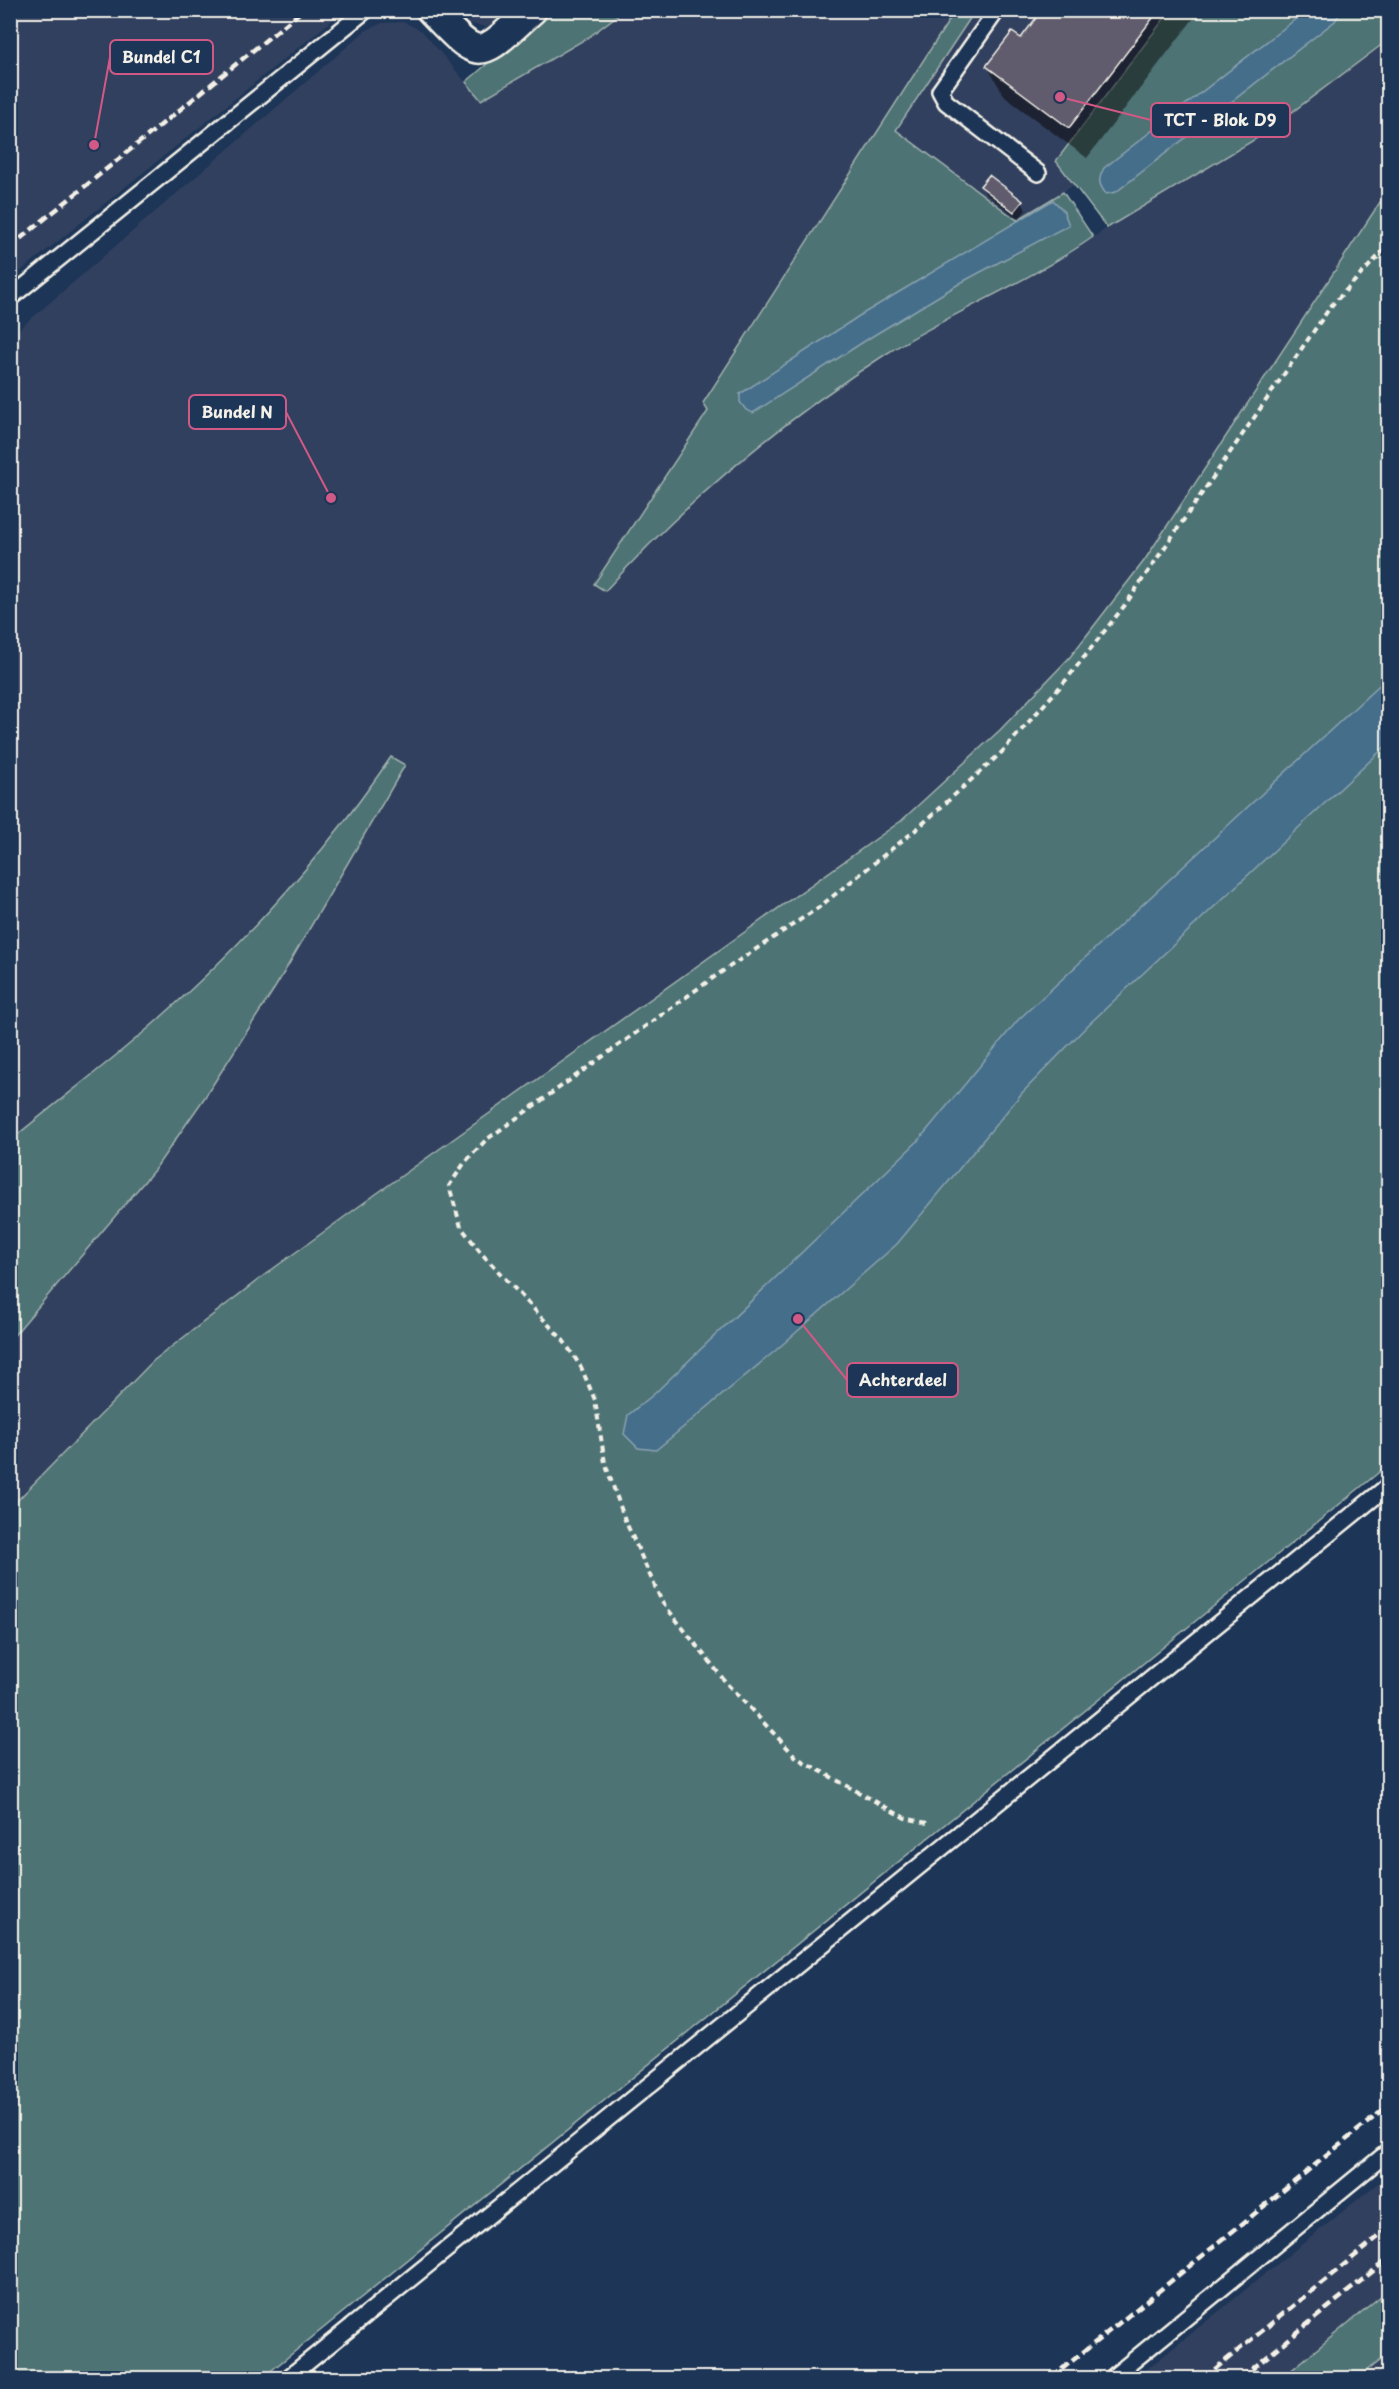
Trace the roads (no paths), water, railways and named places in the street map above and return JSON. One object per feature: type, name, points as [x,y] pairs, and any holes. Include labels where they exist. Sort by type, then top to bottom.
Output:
[{"type":"street","points":[[431,10],[460,42],[471,49],[483,50],[495,43],[532,10]]},
{"type":"lane","points":[[10,298],[366,10]]},
{"type":"lane","points":[[997,10],[940,91],[945,102],[1038,172]]},
{"type":"lane","points":[[288,2379],[1389,1486]]},
{"type":"lane","points":[[1113,2379],[1389,2152]]},
{"type":"railway","points":[[10,247],[303,10]]},
{"type":"railway","points":[[1051,2378],[1388,2106]]},
{"type":"railway","points":[[1204,2378],[1388,2229]]},
{"type":"railway","points":[[1241,2378],[1388,2259]]},
{"type":"place","name":"TCT - Blok D9","points":[[1060,97]]},
{"type":"place","name":"Bundel C1","points":[[94,145]]},
{"type":"place","name":"Bundel N","points":[[331,498]]},
{"type":"place","name":"Achterdeel","points":[[798,1319]]}]
